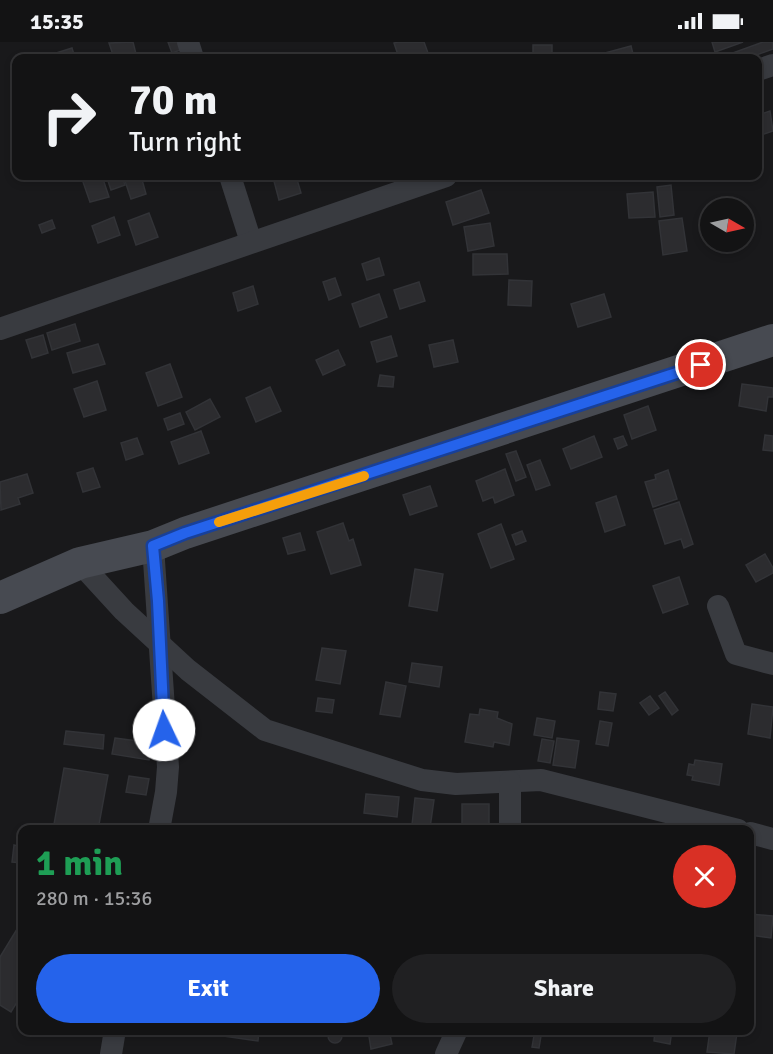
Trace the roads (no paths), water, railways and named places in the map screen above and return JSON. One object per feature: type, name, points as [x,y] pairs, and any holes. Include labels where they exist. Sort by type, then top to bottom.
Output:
[{"type":"street","points":[[231,180],[251,242]]},
{"type":"street","points":[[0,329],[434,180]]},
{"type":"street","points":[[0,598],[80,563],[153,546],[185,533],[773,340]]},
{"type":"street","points":[[153,546],[168,767],[160,825]]},
{"type":"street","points":[[80,563],[159,644],[188,670],[265,730],[422,780],[456,784],[541,780],[718,825]]},
{"type":"street","points":[[718,606],[736,654],[773,664]]},
{"type":"street","points":[[510,782],[510,825]]},
{"type":"street","points":[[754,834],[773,839]]},
{"type":"street","points":[[111,1054],[113,1035]]},
{"type":"street","points":[[446,1054],[455,1035]]}]
